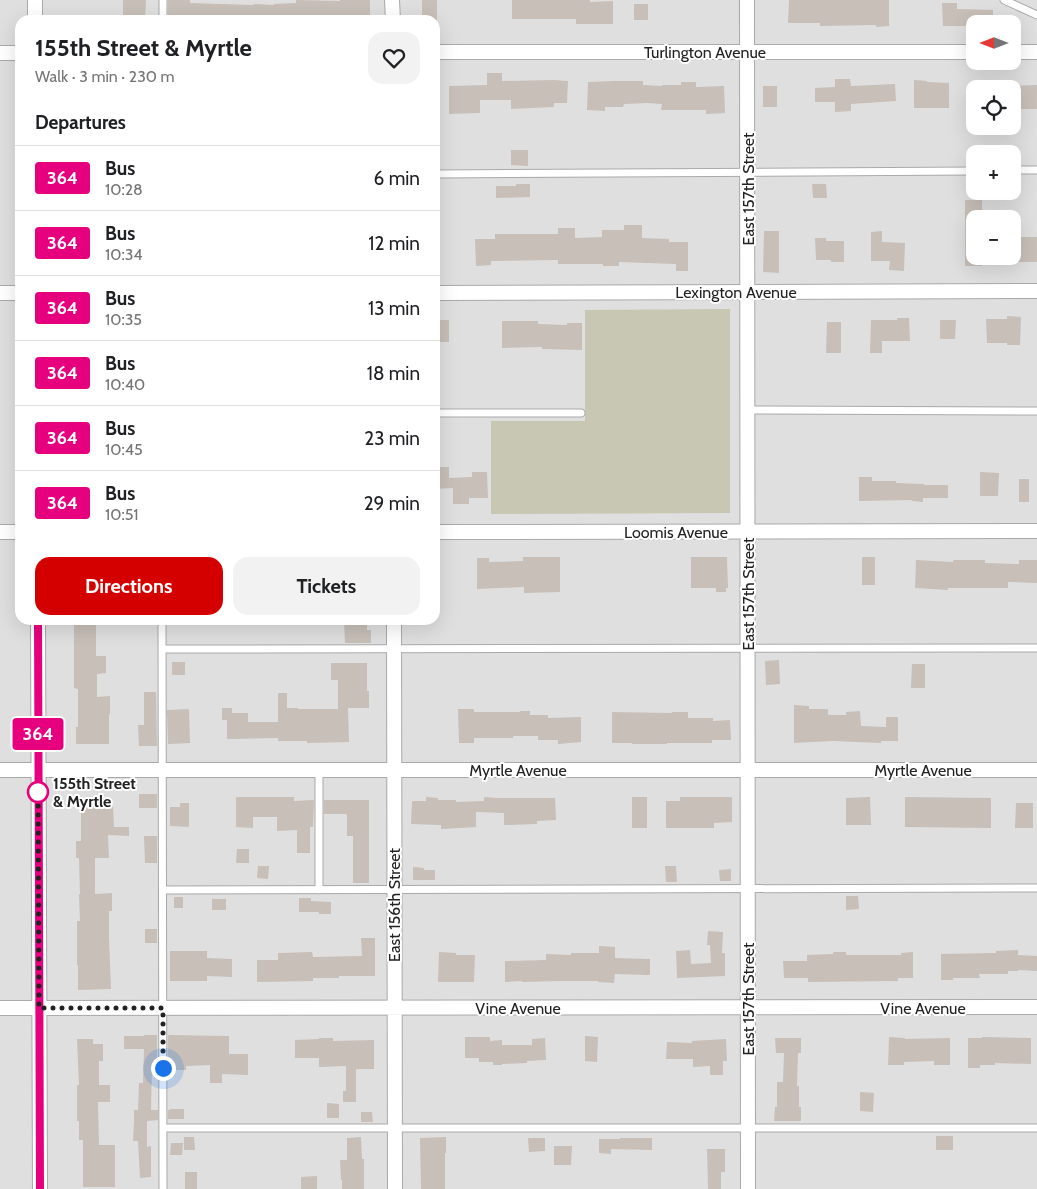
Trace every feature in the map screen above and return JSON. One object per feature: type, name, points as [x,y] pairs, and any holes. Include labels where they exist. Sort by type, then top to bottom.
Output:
[{"type":"street","points":[[35,0],[35,15]]},
{"type":"street","points":[[392,0],[392,15]]},
{"type":"street","name":"East 157th Street","points":[[747,0],[748,1189]]},
{"type":"street","name":"Turlington Avenue","points":[[440,52],[966,52]]},
{"type":"street","points":[[1021,52],[1037,52]]},
{"type":"street","points":[[0,53],[15,53]]},
{"type":"street","name":"Lexington Avenue","points":[[440,293],[1037,291]]},
{"type":"street","points":[[0,293],[15,293]]},
{"type":"street","name":"Loomis Avenue","points":[[440,532],[1037,531]]},
{"type":"street","points":[[0,532],[15,532]]},
{"type":"street","points":[[38,625],[40,1189]]},
{"type":"street","name":"East 156th Street","points":[[394,625],[395,1189]]},
{"type":"street","name":"Myrtle Avenue","points":[[0,770],[1037,770]]},
{"type":"street","name":"Vine Avenue","points":[[0,1008],[1037,1008]]},
{"type":"lane","points":[[163,0],[163,15]]},
{"type":"lane","points":[[1004,0],[1037,15]]},
{"type":"lane","points":[[1021,170],[1037,170]]},
{"type":"lane","points":[[440,174],[966,171]]},
{"type":"lane","points":[[748,410],[1037,411]]},
{"type":"lane","points":[[440,413],[581,413]]},
{"type":"lane","points":[[162,625],[163,1189]]},
{"type":"lane","points":[[162,649],[1037,648]]},
{"type":"lane","points":[[319,770],[319,890]]},
{"type":"lane","points":[[163,890],[1037,888]]},
{"type":"lane","points":[[163,1128],[1037,1128]]},
{"type":"shaded area","points":[[0,0],[1037,0],[1037,1189],[0,1189]]},
{"type":"shaded area","points":[[730,309],[730,513],[491,514],[491,421],[585,421],[585,310]]},
{"type":"building","points":[[123,0],[146,0],[145,15],[123,15]]},
{"type":"building","points":[[168,0],[190,0],[190,3],[274,5],[296,3],[296,0],[370,0],[370,15],[168,15]]},
{"type":"building","points":[[422,0],[437,0],[437,15],[422,15]]},
{"type":"building","points":[[512,0],[613,1],[613,24],[576,24],[576,19],[512,19]]},
{"type":"building","points":[[789,0],[889,0],[889,26],[820,26],[820,23],[788,23]]},
{"type":"building","points":[[942,3],[957,3],[957,9],[993,10],[993,15],[966,15],[966,26],[943,26]]},
{"type":"building","points":[[634,4],[648,4],[648,20],[634,20]]},
{"type":"building","points":[[487,73],[502,73],[502,81],[568,81],[567,103],[554,103],[554,107],[511,109],[511,100],[480,100],[480,113],[449,114],[449,86],[487,85]]},
{"type":"building","points":[[835,79],[850,79],[851,86],[895,84],[896,101],[851,104],[851,111],[835,112],[835,102],[815,102],[815,88],[835,87]]},
{"type":"building","points":[[914,80],[949,83],[949,108],[914,108]]},
{"type":"building","points":[[643,81],[643,85],[662,86],[681,85],[681,82],[696,82],[696,87],[724,86],[725,113],[706,114],[706,110],[661,110],[662,104],[647,103],[624,104],[623,107],[605,107],[605,111],[587,110],[588,82]]},
{"type":"building","points":[[1037,85],[1037,109],[1021,109],[1021,86]]},
{"type":"building","points":[[763,86],[777,86],[777,107],[763,107]]},
{"type":"building","points":[[511,150],[528,150],[528,166],[511,165]]},
{"type":"building","points":[[516,184],[530,184],[530,197],[496,198],[496,186],[516,186]]},
{"type":"building","points":[[812,184],[826,184],[827,198],[813,198]]},
{"type":"building","points":[[965,200],[982,200],[982,210],[966,210],[966,265],[982,266],[965,266]]},
{"type":"building","points":[[624,225],[642,225],[642,238],[669,239],[669,242],[688,242],[688,271],[676,271],[676,264],[619,262],[619,266],[603,266],[603,264],[558,264],[558,260],[491,261],[491,265],[476,266],[475,239],[495,239],[495,234],[558,234],[558,228],[575,228],[575,238],[602,237],[602,230],[624,230]]},
{"type":"building","points":[[764,231],[779,231],[779,273],[763,272]]},
{"type":"building","points":[[882,231],[882,242],[905,243],[904,271],[889,270],[890,261],[871,261],[871,232]]},
{"type":"building","points":[[1021,237],[1037,237],[1037,262],[1021,262]]},
{"type":"building","points":[[815,238],[826,238],[826,241],[844,241],[844,262],[816,260]]},
{"type":"building","points":[[1007,316],[1021,317],[1020,345],[987,343],[986,319],[1007,319]]},
{"type":"building","points":[[897,318],[909,318],[910,341],[882,341],[882,353],[870,353],[871,320],[897,320]]},
{"type":"building","points":[[440,320],[449,320],[449,342],[440,342]]},
{"type":"building","points":[[940,320],[956,320],[955,339],[940,339]]},
{"type":"building","points":[[502,321],[538,321],[538,324],[567,325],[567,323],[582,323],[582,350],[542,349],[542,347],[502,348]]},
{"type":"building","points":[[827,322],[841,322],[841,353],[826,353]]},
{"type":"building","points":[[440,467],[449,467],[449,478],[472,477],[472,472],[487,472],[488,498],[469,498],[469,504],[453,504],[453,488],[440,489]]},
{"type":"building","points":[[980,472],[999,473],[998,496],[980,496]]},
{"type":"building","points":[[859,477],[872,477],[872,481],[948,485],[948,498],[923,498],[923,502],[912,500],[859,501]]},
{"type":"building","points":[[1019,479],[1029,479],[1029,502],[1019,502]]},
{"type":"building","points":[[523,557],[560,557],[560,592],[524,593],[524,587],[477,589],[477,558],[489,558],[489,562],[523,561]]},
{"type":"building","points":[[691,557],[727,557],[728,588],[726,588],[726,592],[716,592],[716,588],[691,588]]},
{"type":"building","points":[[862,557],[875,557],[875,585],[862,585]]},
{"type":"building","points":[[916,560],[953,562],[953,560],[985,560],[985,563],[1019,564],[1019,560],[1037,560],[1037,583],[1008,582],[1008,588],[948,588],[948,590],[915,588]]},
{"type":"building","points":[[74,625],[96,625],[96,656],[106,656],[106,673],[97,674],[97,697],[110,696],[109,744],[76,744],[78,689],[74,688]]},
{"type":"building","points":[[344,625],[367,625],[367,630],[371,630],[371,643],[345,643]]},
{"type":"building","points":[[779,660],[780,684],[766,685],[765,661]]},
{"type":"building","points":[[172,662],[185,662],[185,675],[172,675]]},
{"type":"building","points":[[331,663],[367,663],[369,708],[348,708],[349,742],[307,743],[307,741],[278,741],[278,738],[227,739],[227,720],[222,720],[222,708],[232,708],[232,713],[248,713],[248,722],[278,722],[278,693],[287,693],[287,708],[338,709],[338,680],[331,680]]},
{"type":"building","points":[[912,664],[925,664],[925,688],[911,688]]},
{"type":"building","points":[[144,692],[156,692],[157,746],[139,746],[138,725],[144,725]]},
{"type":"building","points":[[794,705],[809,706],[809,709],[828,709],[828,715],[846,715],[846,712],[860,711],[861,726],[886,727],[886,717],[898,717],[898,741],[881,741],[881,743],[832,741],[794,743]]},
{"type":"building","points":[[189,709],[190,743],[168,744],[167,710]]},
{"type":"building","points":[[458,709],[474,709],[474,712],[530,711],[530,715],[548,715],[548,718],[581,717],[581,742],[558,744],[558,740],[538,740],[538,736],[513,736],[513,738],[474,738],[474,743],[459,743]]},
{"type":"building","points":[[612,712],[688,712],[688,718],[713,718],[713,721],[730,720],[731,740],[712,740],[712,743],[612,743]]},
{"type":"building","points":[[139,794],[157,794],[157,808],[139,808]]},
{"type":"building","points":[[236,797],[294,797],[294,801],[314,800],[313,827],[310,827],[310,853],[297,853],[297,830],[277,831],[277,817],[253,817],[253,828],[236,827]]},
{"type":"building","points":[[426,797],[438,798],[438,800],[456,800],[456,802],[484,801],[484,797],[555,798],[556,820],[537,821],[537,824],[504,825],[504,813],[476,812],[476,827],[441,829],[441,825],[411,824],[412,801],[426,801]]},
{"type":"building","points":[[632,797],[647,797],[647,828],[632,828]]},
{"type":"building","points":[[680,797],[732,797],[732,822],[714,823],[714,828],[666,828],[666,801],[680,801]]},
{"type":"building","points":[[870,797],[871,825],[846,825],[846,798]]},
{"type":"building","points":[[905,797],[991,798],[991,828],[905,827]]},
{"type":"building","points":[[324,800],[369,800],[369,883],[353,883],[353,836],[347,836],[347,815],[324,814]]},
{"type":"building","points":[[180,803],[189,803],[189,827],[170,826],[170,807],[180,807]]},
{"type":"building","points":[[1016,803],[1033,803],[1033,828],[1015,828]]},
{"type":"building","points":[[113,806],[114,827],[129,827],[129,836],[108,835],[109,858],[95,858],[95,894],[112,893],[112,911],[109,911],[111,989],[78,990],[77,921],[80,921],[80,894],[79,858],[76,858],[76,841],[81,841],[81,807]]},
{"type":"building","points":[[144,836],[157,836],[157,863],[145,863]]},
{"type":"building","points":[[237,849],[249,849],[249,863],[236,863]]},
{"type":"building","points":[[258,866],[269,866],[268,879],[257,878]]},
{"type":"building","points":[[665,866],[676,866],[677,882],[666,882]]},
{"type":"building","points":[[413,867],[435,870],[435,880],[413,880]]},
{"type":"building","points":[[731,869],[731,881],[720,881],[719,870]]},
{"type":"building","points":[[846,896],[858,896],[859,909],[846,910]]},
{"type":"building","points":[[174,897],[183,897],[183,908],[174,908]]},
{"type":"building","points":[[299,898],[331,902],[331,914],[299,912]]},
{"type":"building","points":[[212,899],[226,899],[226,910],[212,910]]},
{"type":"building","points":[[145,929],[157,929],[157,943],[145,943]]},
{"type":"building","points":[[708,931],[723,932],[722,953],[725,953],[725,976],[677,978],[676,951],[690,950],[691,964],[711,963],[710,945],[707,945]]},
{"type":"building","points":[[361,938],[375,938],[375,976],[313,978],[313,981],[257,982],[257,960],[278,960],[278,953],[312,952],[313,957],[362,956]]},
{"type":"building","points":[[599,946],[615,947],[615,958],[650,959],[650,975],[615,974],[614,983],[598,981],[505,982],[505,961],[546,960],[546,954],[599,953]]},
{"type":"building","points":[[1018,950],[1018,955],[1037,956],[1037,971],[1018,970],[1008,971],[1008,974],[979,974],[980,978],[941,980],[941,954],[996,953],[996,951]]},
{"type":"building","points":[[170,951],[207,951],[207,958],[232,959],[232,977],[207,976],[207,981],[170,981]]},
{"type":"building","points":[[439,952],[456,953],[456,955],[475,955],[474,982],[438,982]]},
{"type":"building","points":[[833,952],[846,952],[846,955],[901,955],[901,953],[913,952],[913,978],[898,978],[898,981],[808,982],[808,978],[784,978],[783,961],[807,961],[807,955],[833,954]]},
{"type":"building","points":[[157,1035],[157,1066],[152,1066],[151,1110],[158,1110],[158,1120],[147,1121],[147,1147],[151,1146],[151,1177],[140,1178],[138,1141],[133,1141],[134,1110],[138,1110],[139,1083],[143,1083],[144,1049],[124,1049],[124,1036]]},
{"type":"building","points":[[169,1035],[229,1036],[229,1054],[248,1054],[248,1075],[222,1074],[222,1083],[210,1083],[210,1065],[186,1066],[186,1070],[170,1070],[170,1067],[168,1067]]},
{"type":"building","points":[[585,1036],[598,1037],[597,1062],[585,1061]]},
{"type":"building","points":[[465,1037],[490,1037],[490,1041],[502,1040],[502,1045],[532,1045],[532,1039],[545,1038],[546,1060],[502,1065],[493,1065],[493,1062],[479,1062],[479,1058],[465,1058]]},
{"type":"building","points":[[889,1037],[905,1039],[950,1038],[950,1065],[934,1065],[934,1061],[904,1062],[904,1065],[888,1065]]},
{"type":"building","points":[[333,1038],[333,1041],[374,1040],[374,1069],[356,1069],[356,1102],[343,1102],[343,1091],[346,1091],[346,1066],[319,1067],[319,1058],[295,1058],[295,1040]]},
{"type":"building","points":[[775,1038],[801,1038],[801,1053],[798,1053],[797,1086],[799,1086],[801,1121],[774,1121],[775,1107],[777,1107],[777,1082],[783,1082],[784,1053],[776,1053]]},
{"type":"building","points":[[968,1038],[1031,1038],[1031,1064],[995,1063],[995,1065],[980,1065],[980,1068],[968,1068]]},
{"type":"building","points":[[77,1039],[93,1039],[93,1044],[103,1044],[103,1061],[99,1061],[99,1085],[110,1085],[110,1102],[98,1102],[99,1145],[115,1145],[115,1187],[83,1187],[83,1140],[79,1140],[79,1121],[77,1121],[77,1085],[79,1085]]},
{"type":"building","points":[[726,1039],[727,1061],[723,1061],[723,1075],[710,1075],[710,1066],[693,1067],[693,1059],[666,1059],[667,1042],[692,1043],[692,1041]]},
{"type":"building","points":[[860,1092],[874,1093],[873,1112],[860,1111]]},
{"type":"building","points":[[327,1103],[339,1104],[339,1118],[327,1118]]},
{"type":"building","points":[[184,1109],[184,1119],[168,1119],[168,1110]]},
{"type":"building","points":[[361,1112],[372,1112],[373,1122],[361,1122]]},
{"type":"building","points":[[936,1136],[953,1136],[953,1150],[936,1150]]},
{"type":"building","points":[[184,1137],[194,1137],[195,1150],[184,1150]]},
{"type":"building","points":[[361,1137],[362,1159],[364,1159],[364,1189],[342,1189],[340,1160],[347,1160],[347,1138]]},
{"type":"building","points":[[446,1137],[445,1189],[421,1189],[420,1138]]},
{"type":"building","points":[[528,1138],[545,1138],[545,1151],[529,1152]]},
{"type":"building","points":[[652,1138],[652,1150],[611,1149],[611,1154],[599,1153],[599,1139]]},
{"type":"building","points":[[171,1143],[183,1143],[182,1155],[170,1155]]},
{"type":"building","points":[[554,1146],[572,1146],[571,1165],[554,1165]]},
{"type":"building","points":[[707,1149],[725,1149],[725,1172],[721,1172],[721,1189],[708,1189]]},
{"type":"building","points":[[185,1172],[197,1172],[197,1189],[185,1189]]},
{"type":"building","points":[[317,1176],[317,1189],[301,1189],[301,1177]]},
{"type":"bus line","name":"364","points":[[38,625],[40,1189]]},
{"type":"place","name":"155th Street & Myrtle","points":[[38,792]]},
{"type":"route","points":[[38,792],[38,790],[39,1008],[163,1008],[163,1068]]}]
